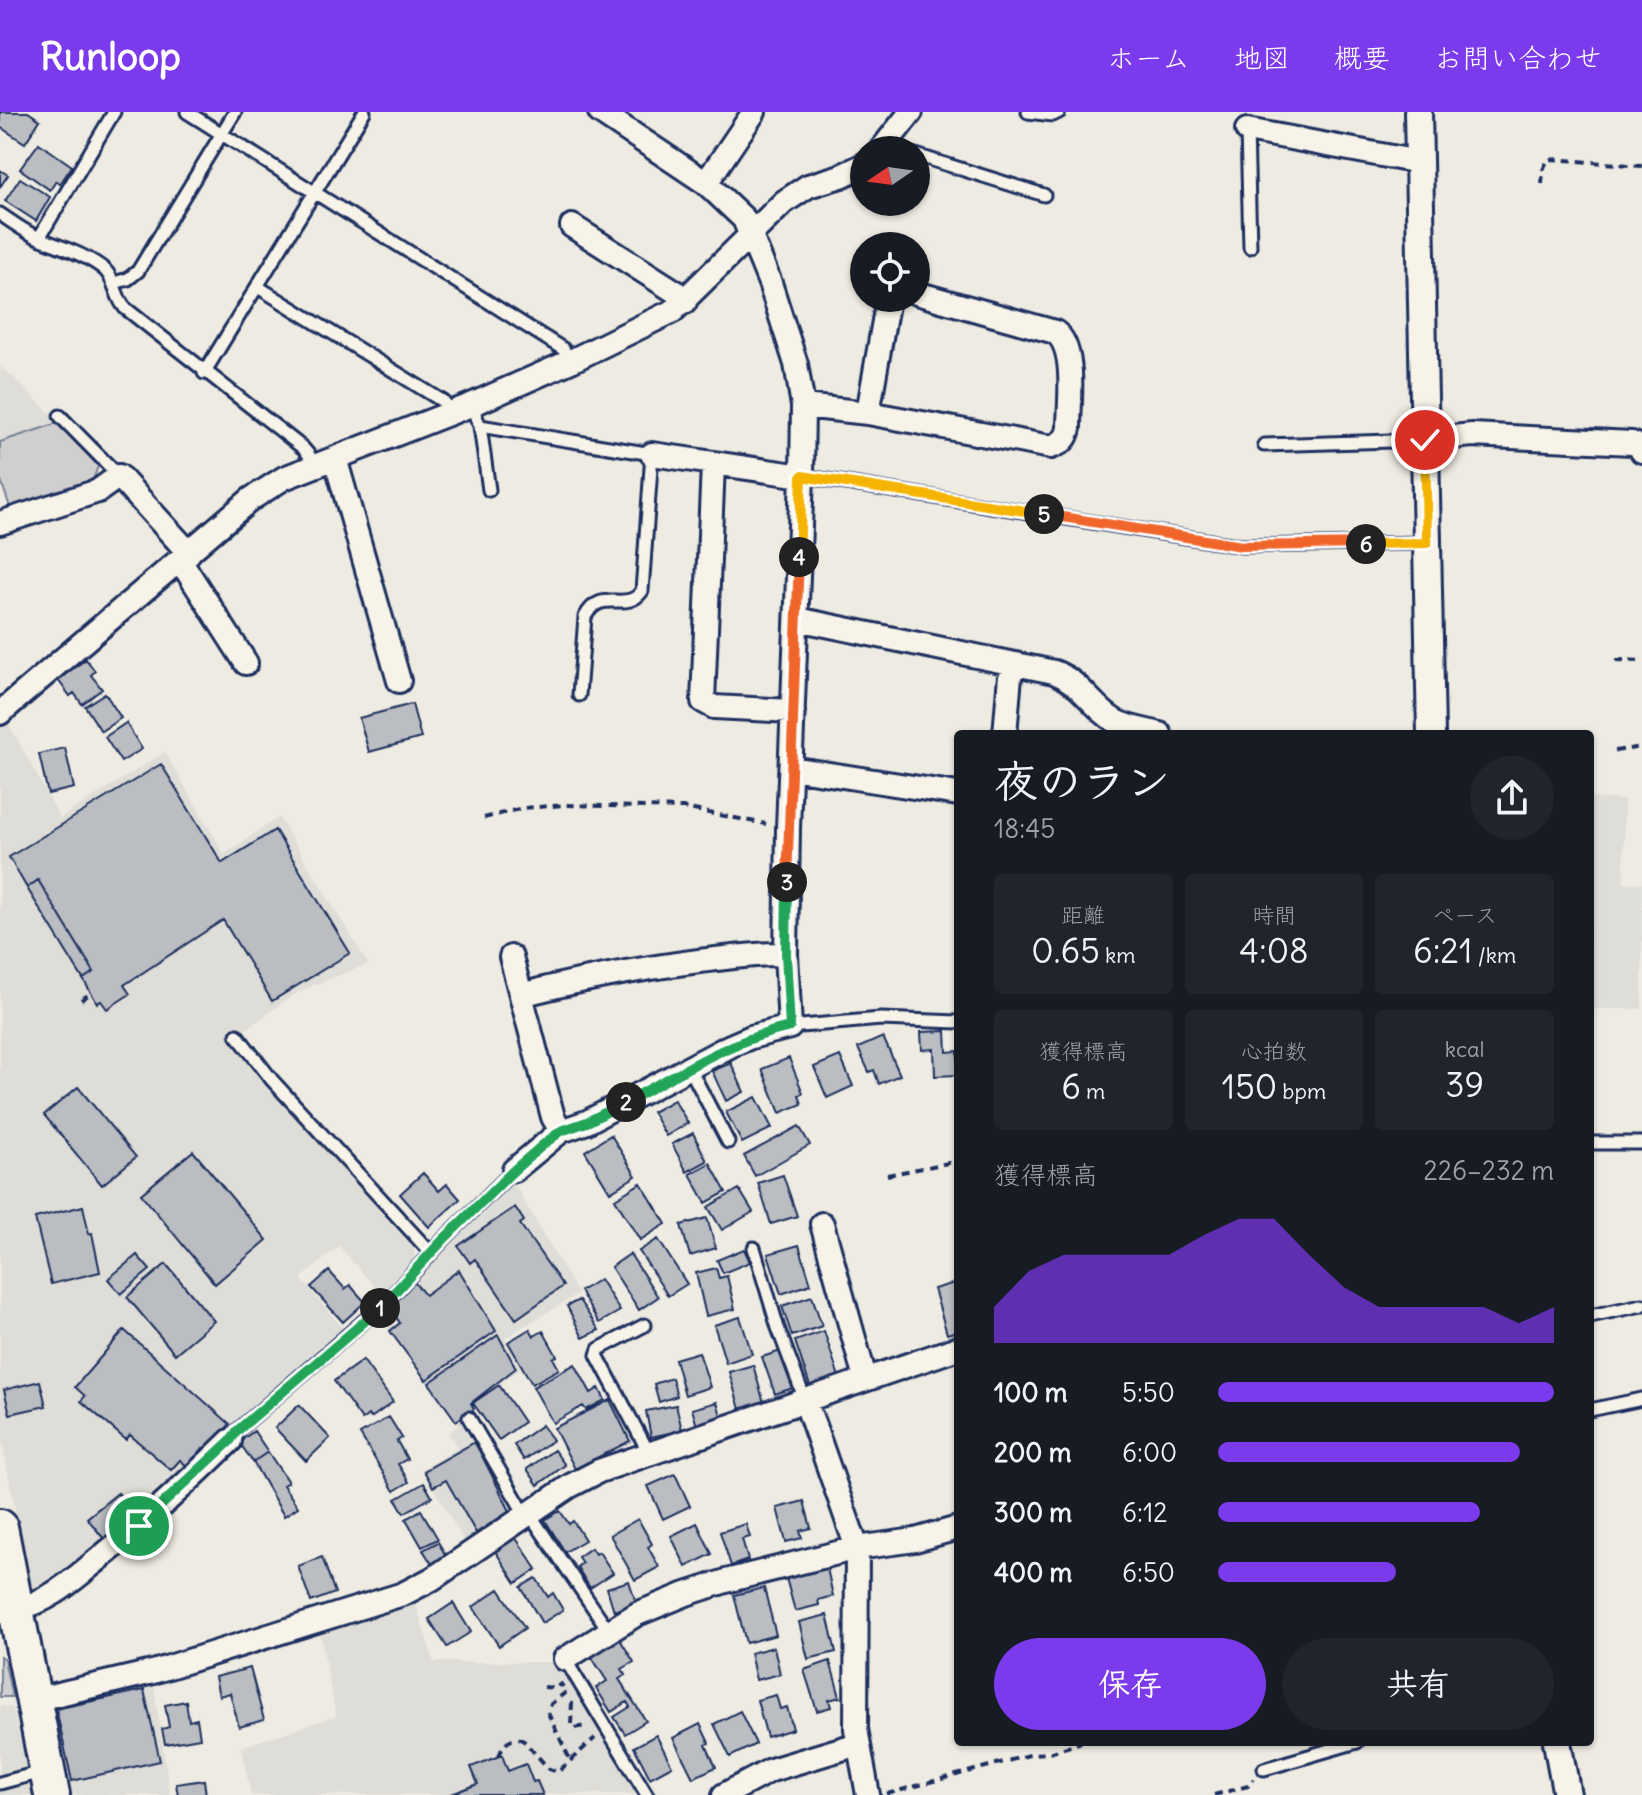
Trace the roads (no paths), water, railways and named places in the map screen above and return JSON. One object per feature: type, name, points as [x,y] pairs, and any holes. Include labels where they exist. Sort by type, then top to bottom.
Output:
[{"type":"main road","points":[[0,1527],[12,1626],[33,1700],[50,1783]]},
{"type":"street","points":[[514,1170],[561,1131],[587,1122],[751,1037],[790,1027],[786,954],[788,828],[803,406],[792,350],[751,234],[737,211],[706,183],[600,112]]},
{"type":"street","points":[[706,183],[754,112]]},
{"type":"street","points":[[897,136],[911,112]]},
{"type":"street","points":[[1418,112],[1431,730]]},
{"type":"street","points":[[1247,130],[1419,162]]},
{"type":"street","points":[[0,713],[251,499],[272,485],[335,458],[468,415],[673,311],[799,191],[850,171]]},
{"type":"street","points":[[572,226],[676,292],[685,302]]},
{"type":"street","points":[[803,406],[868,413],[1051,447],[1061,444],[1067,437],[1069,359],[1063,338],[1055,332],[930,297]]},
{"type":"street","points":[[868,413],[886,312]]},
{"type":"street","points":[[1425,440],[1472,435],[1632,443],[1642,451]]},
{"type":"street","points":[[652,454],[802,476]]},
{"type":"street","points":[[335,458],[399,681]]},
{"type":"street","points":[[713,464],[703,701],[714,707],[793,711]]},
{"type":"street","points":[[0,523],[98,491],[119,476],[185,557],[194,578],[246,663]]},
{"type":"street","points":[[797,619],[1066,676],[1115,728]]},
{"type":"street","points":[[1005,730],[1011,664]]},
{"type":"street","points":[[791,768],[954,793]]},
{"type":"street","points":[[521,995],[622,972],[761,954],[786,954]]},
{"type":"street","points":[[511,957],[553,1117],[561,1131]]},
{"type":"street","points":[[822,1224],[865,1378]]},
{"type":"street","points":[[33,1700],[153,1672],[403,1594],[432,1579],[585,1478],[649,1453],[954,1349]]},
{"type":"street","points":[[805,1400],[857,1548],[855,1709],[868,1795]]},
{"type":"street","points":[[12,1626],[139,1526],[230,1441]]},
{"type":"street","points":[[565,1659],[659,1604],[686,1594],[857,1548],[954,1533]]},
{"type":"street","points":[[724,1795],[771,1770],[858,1744]]},
{"type":"street","points":[[1558,1746],[1567,1795]]},
{"type":"lane","points":[[39,238],[114,112]]},
{"type":"lane","points":[[187,112],[563,349],[571,361]]},
{"type":"lane","points":[[114,283],[128,279],[138,271],[235,112]]},
{"type":"lane","points":[[204,373],[364,112]]},
{"type":"lane","points":[[1028,112],[1053,115],[1059,112]]},
{"type":"lane","points":[[1247,130],[1250,247]]},
{"type":"lane","points":[[930,159],[1044,195]]},
{"type":"lane","points":[[0,214],[39,238],[104,269],[125,308],[303,448],[309,455],[312,467]]},
{"type":"lane","points":[[258,287],[468,415],[652,454],[642,591],[629,601],[597,602],[589,608],[585,617],[579,695]]},
{"type":"lane","points":[[468,415],[489,490]]},
{"type":"lane","points":[[60,416],[119,476]]},
{"type":"lane","points":[[1264,445],[1425,440]]},
{"type":"lane","points":[[802,476],[830,478],[1242,546],[1427,543]]},
{"type":"lane","points":[[790,1027],[881,1019],[954,1022]]},
{"type":"lane","points":[[237,1035],[272,1080],[430,1252]]},
{"type":"lane","points":[[689,1067],[728,1142]]},
{"type":"lane","points":[[1594,1143],[1642,1143]]},
{"type":"lane","points":[[230,1441],[237,1431],[387,1301],[430,1252],[514,1170]]},
{"type":"lane","points":[[754,1248],[778,1328],[805,1400]]},
{"type":"lane","points":[[1594,1315],[1642,1305]]},
{"type":"lane","points":[[645,1325],[599,1349],[597,1355],[649,1453]]},
{"type":"lane","points":[[1594,1409],[1642,1399]]},
{"type":"lane","points":[[469,1418],[528,1514],[609,1631]]},
{"type":"lane","points":[[565,1659],[647,1795]]},
{"type":"lane","points":[[1264,1769],[1343,1746]]},
{"type":"lane","points":[[0,1783],[50,1783]]}]
